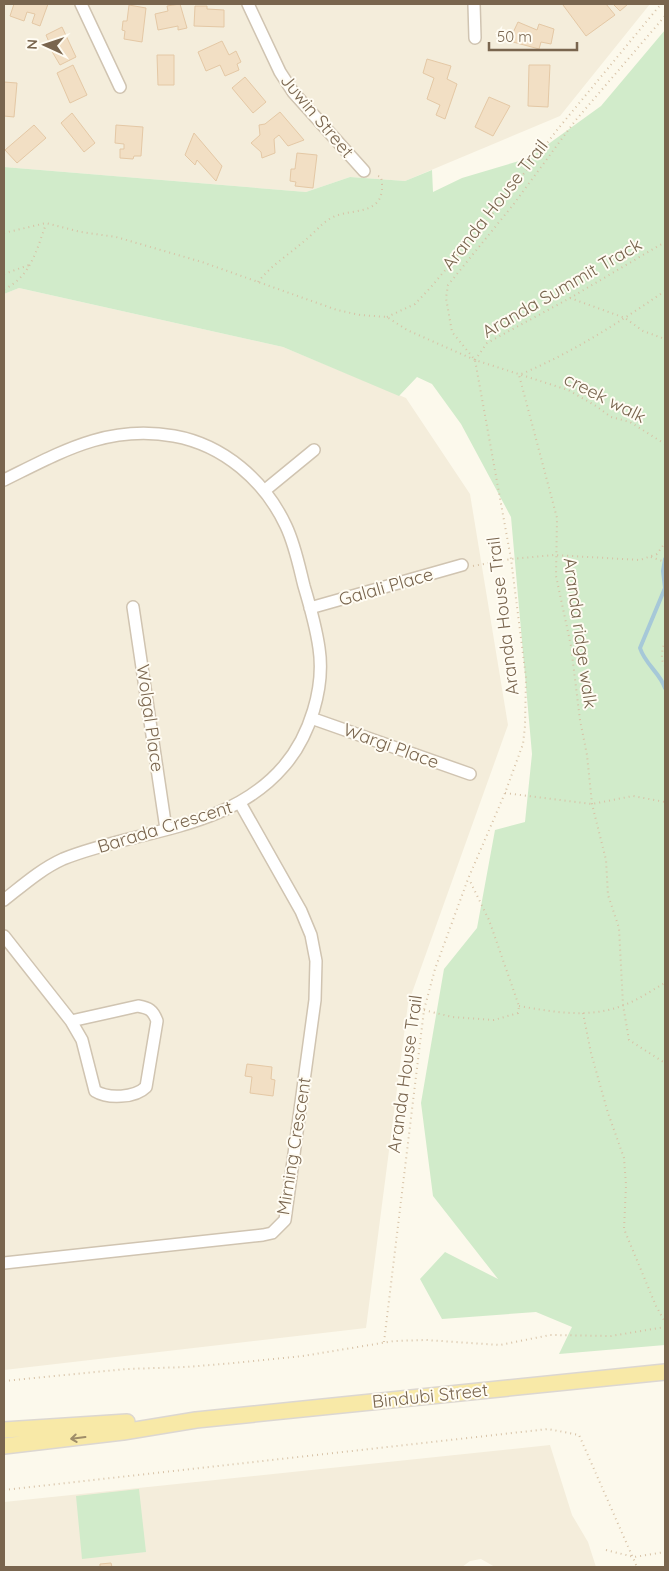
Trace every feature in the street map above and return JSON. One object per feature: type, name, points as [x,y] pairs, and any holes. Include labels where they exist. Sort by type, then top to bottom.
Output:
[{"type":"main road","name":"Bindubi Street","points":[[4,1430],[196,1420],[665,1372]]},
{"type":"main road","name":"Bindubi Street","points":[[4,1446],[123,1432],[196,1420]]},
{"type":"street","points":[[81,4],[120,87]]},
{"type":"street","name":"Juwin Street","points":[[248,4],[280,72],[293,92],[364,171]]},
{"type":"street","points":[[474,4],[475,38]]},
{"type":"street","name":"Barada Crescent","points":[[4,480],[94,438],[121,433],[149,432],[176,436],[203,444],[227,456],[247,472],[264,491],[290,537],[310,608],[320,662],[318,690],[311,718],[300,743],[285,766],[264,786],[240,803],[202,819],[62,860],[40,872],[4,900]]},
{"type":"street","points":[[264,491],[314,450]]},
{"type":"street","name":"Galali Place","points":[[310,608],[462,565]]},
{"type":"street","name":"Wolgal Place","points":[[134,607],[166,829]]},
{"type":"street","name":"Wargi Place","points":[[311,718],[470,774]]},
{"type":"street","name":"Mirning Crescent","points":[[4,1262],[263,1236],[272,1232],[285,1220],[315,1000],[316,961],[310,935],[301,910],[240,803]]},
{"type":"street","points":[[4,936],[71,1021],[86,1050],[95,1091],[109,1096],[135,1094],[146,1087],[157,1021],[154,1013],[148,1008],[138,1006],[71,1021]]},
{"type":"path","points":[[4,232],[46,223],[81,232],[136,242],[337,310],[360,315],[387,317],[415,304],[431,287],[500,205],[557,130],[661,4]]},
{"type":"path","name":"Aranda House Trail","points":[[384,1342],[424,1010],[435,969],[468,879],[505,794],[523,744],[525,716],[526,678],[511,559],[475,360],[452,332],[446,298],[448,285],[513,205],[576,121],[665,16]]},
{"type":"path","points":[[258,282],[265,273],[311,235],[320,225],[335,216],[374,205],[381,196],[383,185],[381,177]]},
{"type":"path","points":[[4,289],[14,284],[30,265],[46,223]]},
{"type":"path","name":"Aranda Summit Track","points":[[475,360],[487,342],[570,298],[665,242]]},
{"type":"path","points":[[4,274],[30,265]]},
{"type":"path","points":[[519,375],[556,360],[665,291]]},
{"type":"path","points":[[570,298],[625,318],[643,331],[665,339]]},
{"type":"path","name":"creek walk","points":[[387,317],[407,330],[475,360],[568,390],[611,417],[630,422],[665,444]]},
{"type":"path","name":"Aranda ridge walk","points":[[519,375],[557,518],[554,555],[556,576],[571,646],[592,804],[606,860],[608,895],[619,928],[623,1005],[629,1040],[665,1063]]},
{"type":"path","points":[[462,565],[478,567],[511,559],[554,555],[610,557],[627,560],[652,557],[657,554],[665,543]]},
{"type":"path","points":[[652,557],[665,562]]},
{"type":"path","points":[[665,641],[662,649],[662,663],[665,666]]},
{"type":"path","points":[[505,794],[592,804],[634,796],[665,802]]},
{"type":"path","points":[[424,1010],[452,1017],[494,1020],[518,1013],[519,1006],[489,920],[468,879]]},
{"type":"path","points":[[519,1006],[568,1014],[583,1013],[623,1005],[665,983]]},
{"type":"path","points":[[583,1013],[600,1087],[624,1158],[626,1185],[624,1228],[656,1306],[665,1322]]},
{"type":"path","points":[[4,1382],[126,1369],[186,1367],[303,1356],[384,1342],[426,1340],[500,1345],[550,1335],[611,1336],[665,1327]]},
{"type":"path","points":[[4,1490],[548,1430],[579,1435],[637,1567]]},
{"type":"path","points":[[606,1550],[634,1557],[665,1552]]},
{"type":"shaded area","points":[[4,4],[650,4],[560,116],[405,181],[350,177],[306,192],[4,167]]},
{"type":"shaded area","points":[[19,288],[283,347],[406,398],[470,494],[508,725],[408,1004],[366,1328],[4,1370],[4,294]]},
{"type":"shaded area","points":[[550,1445],[572,1515],[588,1542],[596,1567],[495,1567],[481,1559],[470,1561],[462,1567],[4,1567],[4,1502]]},
{"type":"green space","points":[[665,30],[665,1345],[559,1354],[572,1327],[536,1312],[442,1319],[420,1279],[445,1252],[498,1279],[433,1196],[421,1103],[444,969],[477,928],[495,830],[525,822],[532,754],[511,517],[461,424],[432,384],[417,377],[399,396],[283,347],[19,288],[4,294],[4,167],[306,192],[350,177],[405,181],[432,170],[433,192],[462,178],[529,158],[601,106]]},
{"type":"green space","points":[[139,1489],[146,1552],[82,1559],[76,1496]]},
{"type":"building","points":[[14,4],[48,4],[40,26],[32,23],[35,14],[27,12],[24,21],[10,16]]},
{"type":"building","points":[[180,4],[187,28],[178,30],[178,26],[158,30],[155,14],[168,11],[167,6]]},
{"type":"building","points":[[564,4],[606,4],[615,15],[586,36]]},
{"type":"building","points":[[613,4],[628,4],[620,11]]},
{"type":"building","points":[[129,5],[146,8],[142,42],[124,39],[123,21],[127,21]]},
{"type":"building","points":[[195,6],[207,6],[207,9],[224,10],[224,27],[194,26]]},
{"type":"building","points":[[518,22],[537,30],[539,24],[554,29],[551,44],[541,42],[539,49],[513,42],[510,39]]},
{"type":"building","points":[[62,27],[76,57],[60,65],[47,43],[49,42],[46,35]]},
{"type":"building","points":[[222,41],[229,55],[236,51],[241,62],[237,64],[239,70],[225,76],[220,65],[206,71],[198,52]]},
{"type":"building","points":[[157,55],[174,55],[174,85],[158,85]]},
{"type":"building","points":[[427,59],[451,66],[447,79],[457,84],[445,119],[436,115],[440,105],[427,99],[434,78],[423,73]]},
{"type":"building","points":[[73,65],[87,95],[70,103],[57,73]]},
{"type":"building","points":[[529,65],[550,65],[548,107],[528,106]]},
{"type":"building","points":[[245,77],[266,102],[253,113],[232,88]]},
{"type":"building","points":[[4,82],[17,83],[14,117],[4,116]]},
{"type":"building","points":[[489,97],[510,106],[493,136],[475,127]]},
{"type":"building","points":[[280,112],[304,140],[288,146],[279,135],[274,139],[275,153],[262,158],[261,152],[251,143],[260,135],[259,125],[265,124]]},
{"type":"building","points":[[72,113],[95,143],[84,152],[61,123]]},
{"type":"building","points":[[34,125],[46,138],[17,163],[5,150]]},
{"type":"building","points":[[116,125],[143,127],[141,156],[134,156],[133,159],[120,158],[120,149],[124,149],[124,144],[115,143]]},
{"type":"building","points":[[194,133],[222,166],[216,181],[197,160],[195,165],[185,155]]},
{"type":"building","points":[[297,153],[317,155],[313,188],[295,186],[296,182],[290,181],[291,169],[295,169]]},
{"type":"building","points":[[247,1064],[272,1067],[271,1079],[275,1080],[273,1096],[250,1093],[252,1077],[245,1076]]},
{"type":"building","points":[[111,1563],[112,1567],[100,1567],[100,1564]]},
{"type":"waterway","points":[[665,559],[663,571],[665,588],[640,648],[645,659],[660,678],[665,688]]}]
